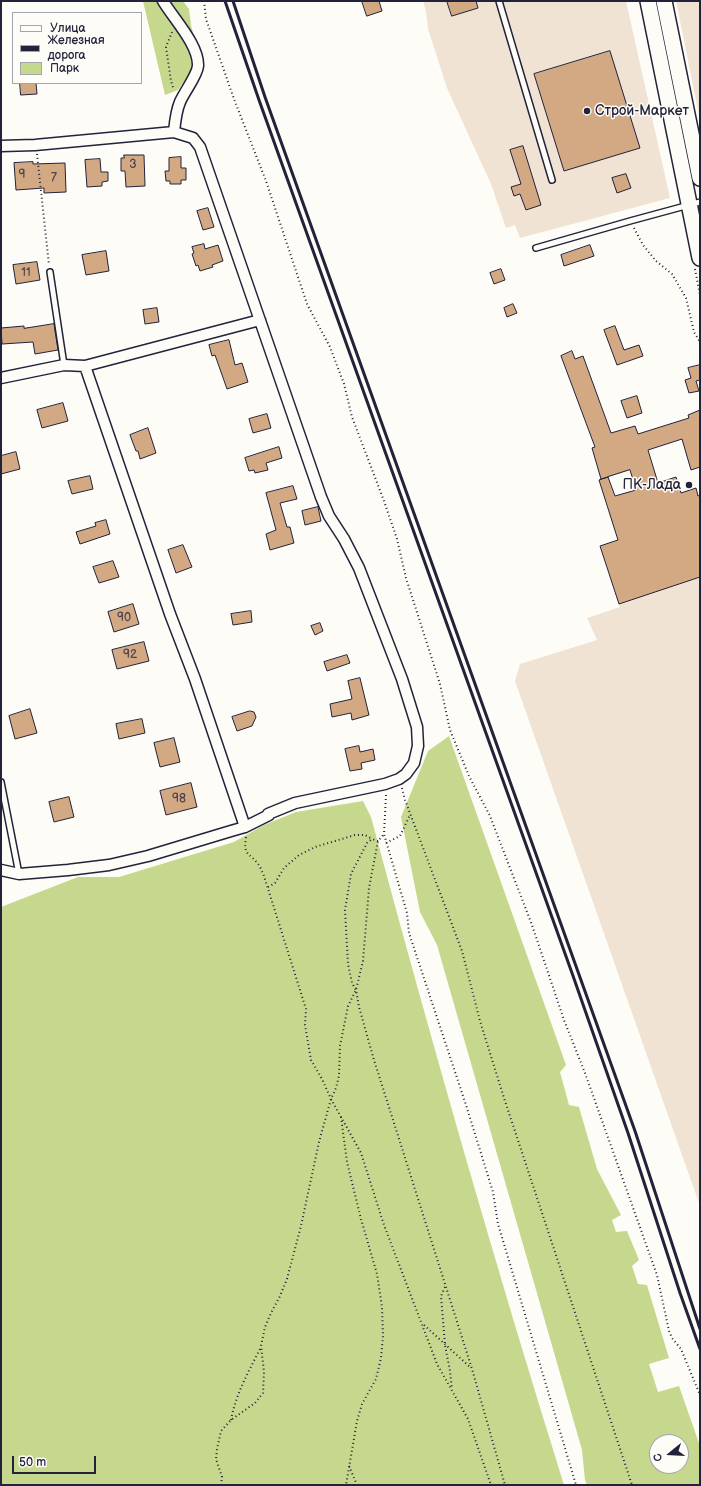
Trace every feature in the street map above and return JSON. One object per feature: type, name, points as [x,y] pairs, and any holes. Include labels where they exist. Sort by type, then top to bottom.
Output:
[{"type":"main road","points":[[648,1],[694,204],[700,258]]},
{"type":"main road","points":[[664,1],[700,178]]},
{"type":"street","points":[[163,1],[178,20],[192,46],[198,65],[196,72],[179,103],[174,132]]},
{"type":"street","points":[[1,146],[35,145],[174,132],[193,138],[200,147],[321,497],[329,516],[344,539],[359,568],[402,679],[417,727],[418,746],[414,763],[406,774],[399,779],[385,784],[295,803],[268,814],[269,815],[245,827],[148,856],[109,865],[68,870],[19,874],[1,870]]},
{"type":"street","points":[[1,378],[64,365],[85,366],[260,320]]},
{"type":"street","points":[[85,366],[170,614],[195,679],[245,827]]},
{"type":"lane","points":[[499,1],[552,180]]},
{"type":"lane","points":[[536,248],[694,204]]},
{"type":"lane","points":[[50,272],[64,365]]},
{"type":"lane","points":[[1,782],[19,874]]},
{"type":"path","points":[[204,1],[206,20],[234,99],[266,181],[307,304],[330,346],[344,384],[352,417],[397,539],[406,578],[440,684],[450,730],[469,776],[490,816],[532,925],[564,1020],[585,1073],[657,1275],[669,1331],[672,1338],[681,1350],[700,1395]]},
{"type":"path","points":[[178,20],[166,47],[171,81],[179,103]]},
{"type":"path","points":[[35,145],[50,272]]},
{"type":"path","points":[[630,221],[643,245],[656,261],[672,274],[686,298],[694,332],[700,342]]},
{"type":"path","points":[[399,779],[410,814],[462,951],[480,1021],[504,1098],[632,1485]]},
{"type":"path","points":[[385,784],[386,801],[384,834],[407,913],[409,933],[469,1113],[492,1192],[498,1224],[576,1485]]},
{"type":"path","points":[[386,843],[400,836],[410,814]]},
{"type":"path","points":[[245,827],[247,834],[246,851],[257,863],[263,873],[300,984],[306,1009],[305,1024],[311,1060],[322,1079],[331,1100],[361,1153],[384,1225],[437,1364],[468,1419],[491,1485]]},
{"type":"path","points":[[231,1420],[234,1404],[239,1390],[261,1346],[265,1327],[287,1279],[301,1226],[319,1142],[339,1076],[340,1046],[348,1006],[356,990],[363,961],[368,888],[378,841],[384,834]]},
{"type":"path","points":[[268,887],[275,883],[284,868],[298,855],[321,845],[355,835],[365,835],[378,841]]},
{"type":"path","points":[[372,839],[367,843],[351,874],[345,910],[348,964],[374,1060],[472,1369],[505,1485]]},
{"type":"path","points":[[341,1116],[347,1162],[361,1220],[377,1274],[382,1307],[383,1336],[381,1358],[376,1379],[362,1404],[357,1421],[346,1485]]},
{"type":"path","points":[[445,1286],[441,1296],[445,1345],[452,1390]]},
{"type":"path","points":[[423,1324],[472,1369]]},
{"type":"path","points":[[221,1485],[222,1477],[216,1459],[221,1432],[231,1420],[255,1403],[263,1393],[264,1372],[261,1346]]},
{"type":"path","points":[[349,1465],[357,1485]]},
{"type":"shaded area","points":[[423,1],[626,1],[670,198],[520,238],[515,225],[506,228],[491,184],[447,88],[428,29]]},
{"type":"shaded area","points":[[676,1],[700,1],[700,120]]},
{"type":"shaded area","points":[[700,577],[700,1206],[515,681],[520,664],[597,640],[587,618],[620,607],[619,603]]},
{"type":"green space","points":[[143,1],[183,1],[189,9],[196,44],[195,63],[178,90],[165,95]]},
{"type":"green space","points":[[449,736],[566,1065],[560,1072],[569,1105],[579,1107],[597,1169],[621,1215],[612,1220],[616,1232],[627,1231],[639,1260],[632,1266],[638,1284],[647,1285],[669,1358],[649,1364],[658,1392],[679,1386],[700,1446],[700,1485],[587,1485],[585,1480],[582,1450],[437,945],[420,912],[401,817],[428,751]]},
{"type":"green space","points":[[363,801],[371,817],[464,1152],[564,1485],[1,1485],[1,907],[78,877],[119,877],[234,842],[264,825],[296,812]]},
{"type":"building","points":[[362,1],[379,1],[382,11],[367,16]]},
{"type":"building","points":[[447,1],[476,1],[478,8],[452,16]]},
{"type":"building","name":"Строй-Маркет","points":[[610,51],[640,148],[564,171],[534,74]]},
{"type":"building","points":[[20,84],[36,84],[37,94],[21,95]]},
{"type":"building","points":[[523,146],[541,205],[526,210],[520,194],[514,196],[511,187],[521,184],[510,150]]},
{"type":"building","points":[[124,155],[144,155],[145,186],[126,187],[125,171],[121,171],[121,158],[124,158]]},
{"type":"building","points":[[181,157],[181,168],[186,168],[186,180],[181,180],[181,184],[170,184],[170,181],[166,181],[165,171],[169,171],[169,158]]},
{"type":"building","points":[[100,159],[101,172],[108,172],[108,181],[102,182],[102,186],[87,187],[85,160]]},
{"type":"building","points":[[33,162],[33,164],[65,163],[66,192],[44,193],[44,188],[16,190],[14,163]]},
{"type":"building","points":[[626,174],[631,188],[617,193],[612,178]]},
{"type":"building","points":[[208,208],[214,227],[203,230],[197,211]]},
{"type":"building","points":[[204,244],[205,249],[218,245],[223,261],[212,265],[213,267],[200,271],[198,265],[196,266],[192,254],[194,253],[192,247]]},
{"type":"building","points":[[590,245],[594,256],[564,266],[561,255]]},
{"type":"building","points":[[106,251],[109,271],[86,275],[82,255]]},
{"type":"building","points":[[37,262],[40,280],[16,284],[13,265]]},
{"type":"building","points":[[501,269],[505,280],[494,284],[490,273]]},
{"type":"building","points":[[513,304],[517,313],[507,317],[504,308]]},
{"type":"building","points":[[157,308],[159,322],[145,324],[143,310]]},
{"type":"building","points":[[54,324],[58,350],[35,354],[33,342],[2,344],[1,328],[24,326],[24,328]]},
{"type":"building","points":[[615,326],[624,350],[639,345],[643,356],[617,365],[604,330]]},
{"type":"building","points":[[229,340],[235,365],[242,363],[248,382],[227,389],[215,355],[212,356],[209,345]]},
{"type":"building","points":[[572,351],[575,359],[583,356],[611,433],[635,426],[638,434],[689,418],[688,415],[700,410],[700,467],[691,470],[682,439],[648,450],[658,483],[676,477],[681,493],[696,488],[698,496],[700,495],[700,577],[619,604],[600,546],[618,540],[599,480],[608,477],[601,479],[592,448],[595,447],[561,356]],"holes":[[[630,470],[636,490],[615,496],[608,477]]]},
{"type":"building","points":[[700,365],[700,380],[696,381],[699,391],[689,393],[685,380],[691,378],[688,368]]},
{"type":"building","points":[[637,396],[642,413],[627,418],[621,401]]},
{"type":"building","points":[[63,403],[68,421],[42,428],[37,410]]},
{"type":"building","points":[[267,414],[271,428],[253,433],[249,419]]},
{"type":"building","points":[[148,428],[156,453],[140,459],[138,451],[136,451],[130,435]]},
{"type":"building","points":[[279,447],[282,458],[266,463],[268,470],[255,473],[254,470],[249,471],[245,458]]},
{"type":"building","points":[[16,452],[20,469],[1,474],[1,456]]},
{"type":"building","points":[[90,476],[93,489],[72,494],[68,481]]},
{"type":"building","points":[[293,486],[297,499],[280,503],[287,527],[290,527],[294,543],[270,550],[266,534],[276,530],[266,493]]},
{"type":"building","points":[[318,507],[321,521],[305,525],[302,511]]},
{"type":"building","points":[[106,520],[110,534],[80,544],[76,532],[96,526],[95,523]]},
{"type":"building","points":[[183,545],[192,567],[176,573],[168,550]]},
{"type":"building","points":[[113,561],[119,577],[99,583],[93,567]]},
{"type":"building","points":[[133,604],[139,624],[114,632],[108,612]]},
{"type":"building","points":[[251,611],[252,622],[233,625],[231,614]]},
{"type":"building","points":[[320,623],[323,631],[315,635],[311,626]]},
{"type":"building","points":[[144,642],[149,661],[117,669],[112,650]]},
{"type":"building","points":[[347,655],[350,663],[327,671],[324,662]]},
{"type":"building","points":[[360,678],[369,715],[352,720],[351,713],[332,717],[330,704],[352,699],[348,681]]},
{"type":"building","points":[[30,709],[37,733],[15,739],[9,716]]},
{"type":"building","points":[[250,711],[254,712],[256,717],[252,726],[237,731],[232,717]]},
{"type":"building","points":[[142,719],[145,733],[119,739],[116,724]]},
{"type":"building","points":[[174,738],[180,762],[160,767],[154,743]]},
{"type":"building","points":[[359,746],[360,752],[373,749],[375,760],[361,763],[362,769],[350,771],[345,749]]},
{"type":"building","points":[[191,783],[197,807],[166,815],[160,791]]},
{"type":"building","points":[[69,797],[74,817],[54,822],[49,802]]},
{"type":"railway","points":[[225,1],[259,100],[572,973],[628,1133],[680,1293],[700,1349]]},
{"type":"railway","points":[[233,1],[265,97],[635,1131],[700,1329]]},
{"type":"place","name":"Строй-Маркет","points":[[587,111]]},
{"type":"place","name":"ПК-Лада","points":[[689,485]]}]
